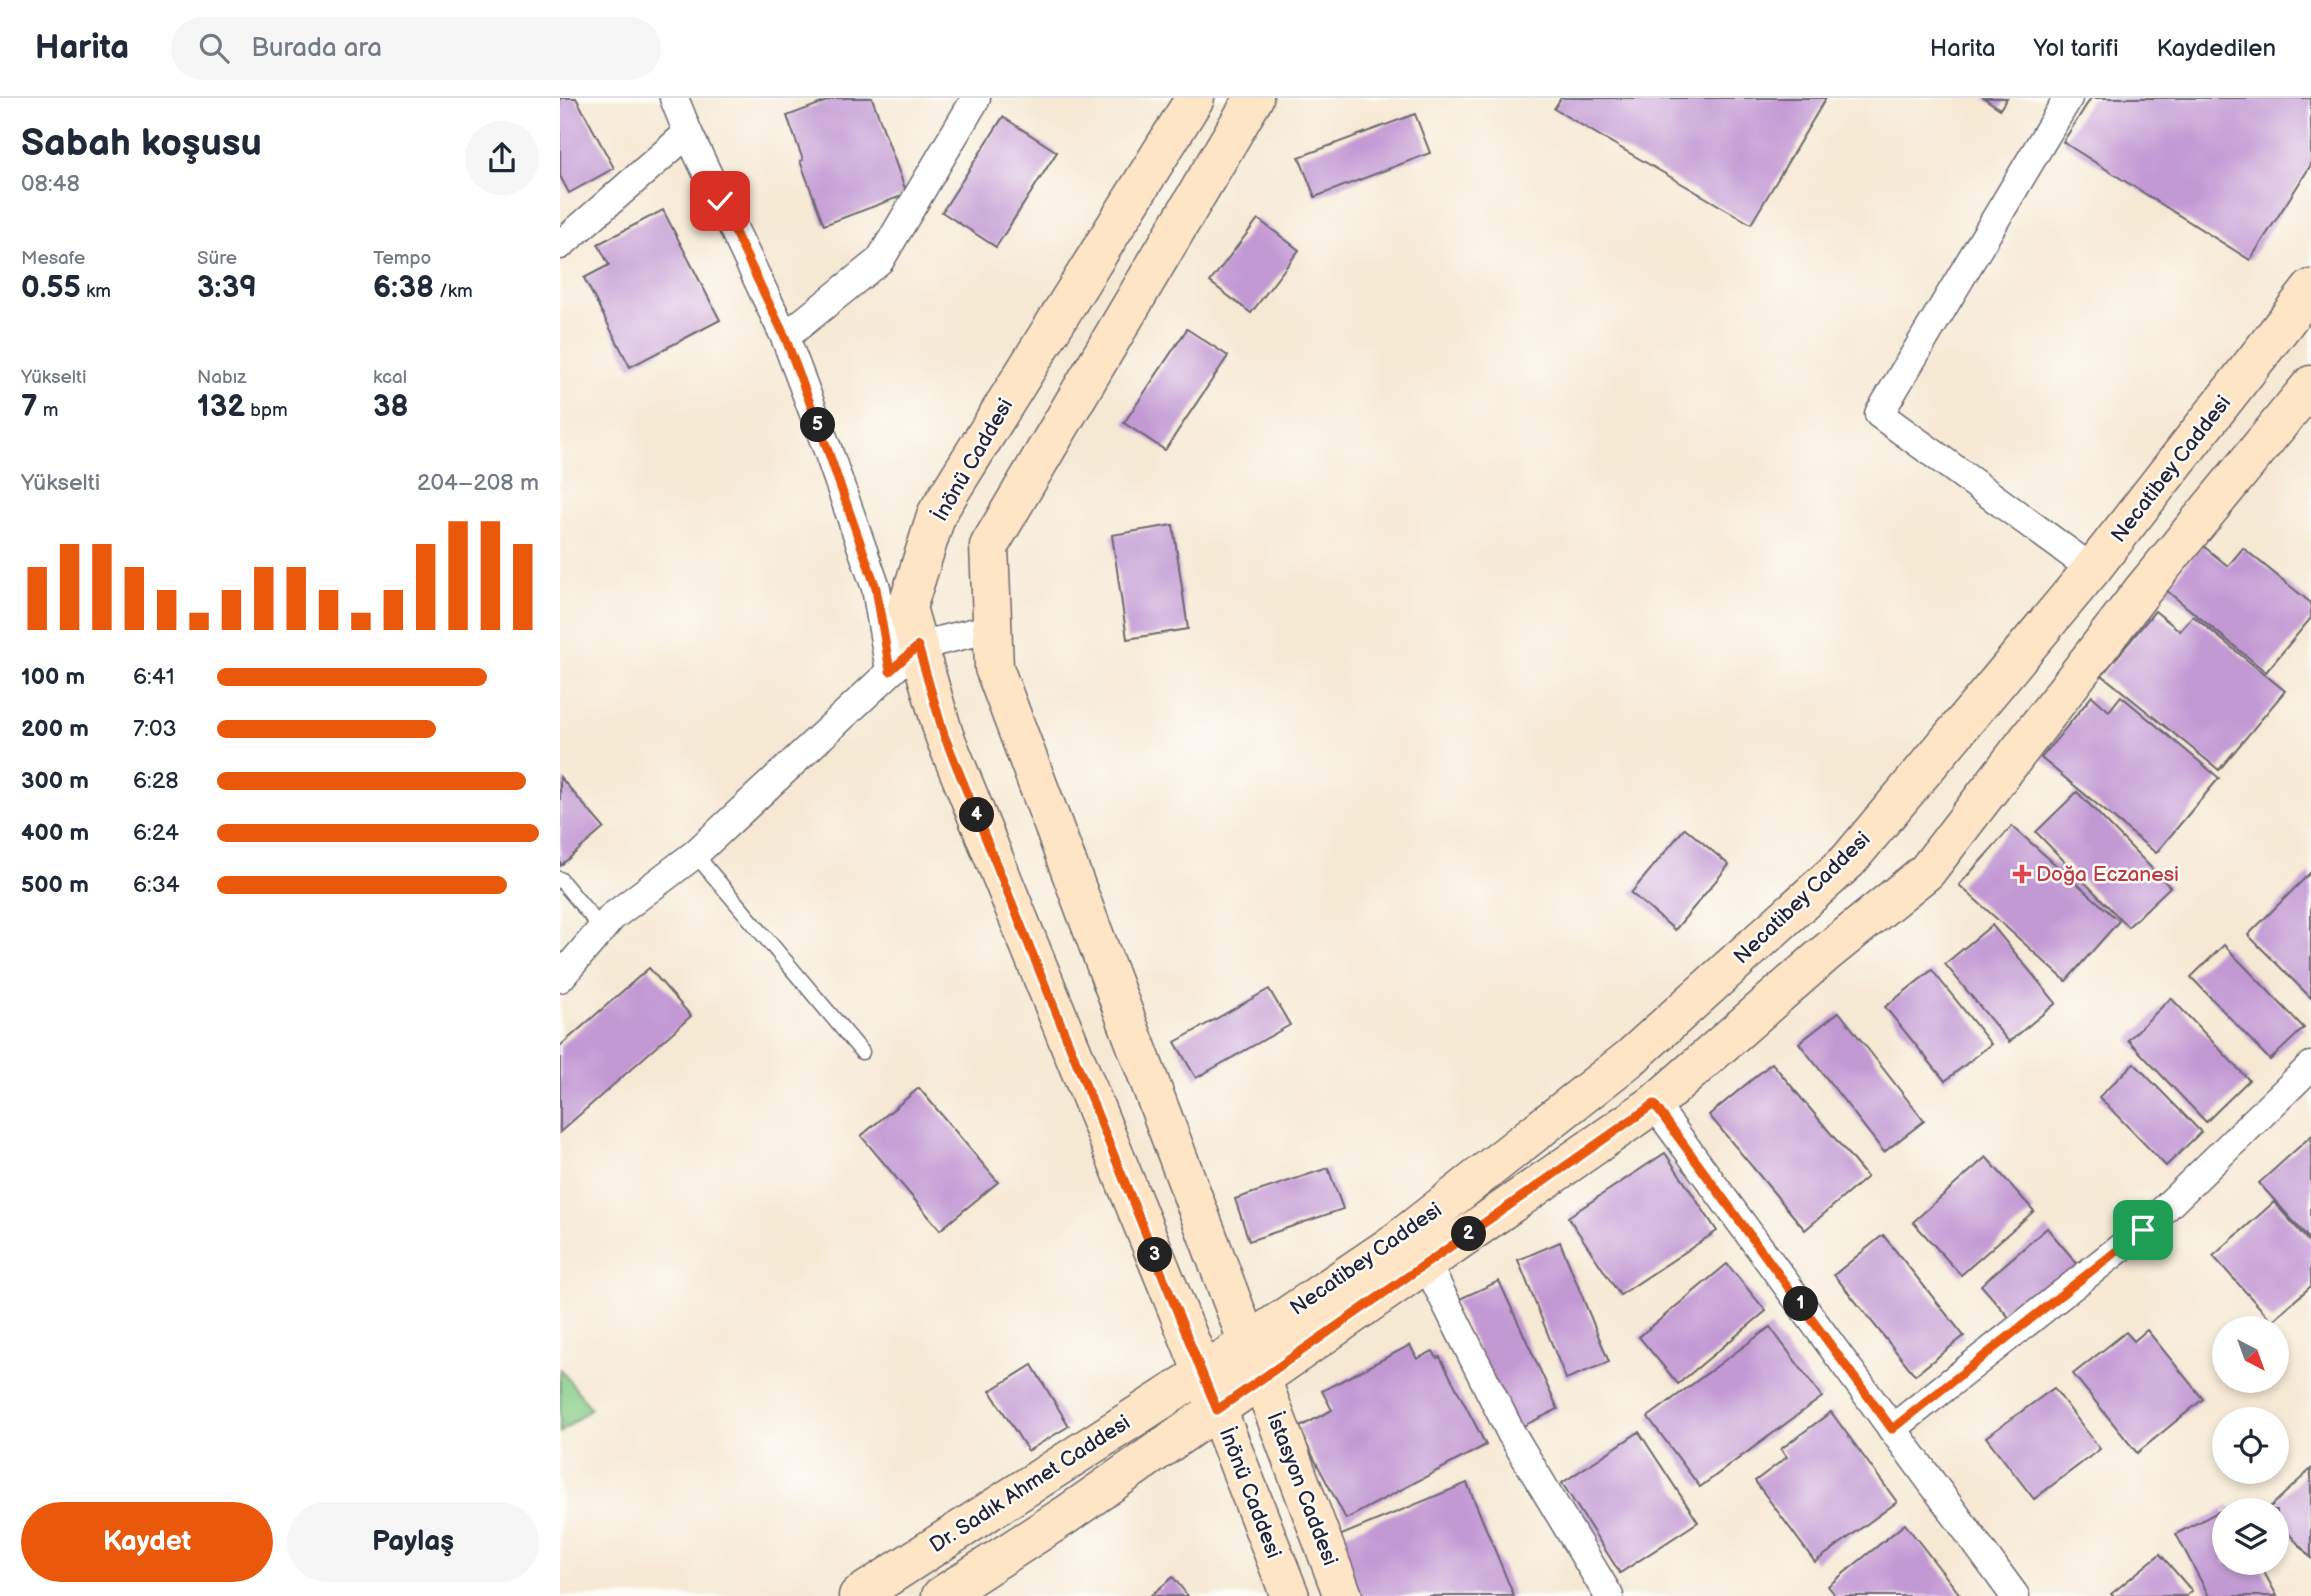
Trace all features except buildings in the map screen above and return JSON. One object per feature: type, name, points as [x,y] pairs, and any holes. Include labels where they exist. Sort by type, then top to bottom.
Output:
[{"type":"street","points":[[674,98],[785,337],[827,448],[876,588],[890,671]]},
{"type":"street","points":[[785,337],[880,260],[976,98]]},
{"type":"street","name":"İnönü Caddesi","points":[[1195,98],[937,513],[907,608],[944,735],[1203,1373],[1290,1596]]},
{"type":"street","points":[[1248,1342],[994,668],[989,546],[1254,98]]},
{"type":"street","points":[[2068,98],[1879,414],[2092,569]]},
{"type":"street","points":[[560,245],[688,133]]},
{"type":"street","name":"Necatibey Caddesi","points":[[1203,1373],[1396,1242],[1630,1058],[1848,860],[2092,569],[2311,289]]},
{"type":"street","name":"Necatibey Caddesi","points":[[1217,1410],[1654,1104],[1826,953],[1927,871],[2142,591],[2311,385]]},
{"type":"street","points":[[560,978],[612,917],[695,854],[918,646],[992,628]]},
{"type":"street","points":[[1630,1058],[1654,1104],[2015,1596]]},
{"type":"street","points":[[1892,1429],[2143,1230],[2311,1066]]},
{"type":"street","points":[[1427,1265],[1511,1433],[1609,1596]]},
{"type":"street","name":"İstasyon Caddesi","points":[[1248,1342],[1343,1596]]},
{"type":"street","name":"Dr. Sadık Ahmet Caddesi","points":[[858,1596],[1203,1373]]},
{"type":"street","name":"Dr. Sadık Ahmet Caddesi","points":[[941,1596],[1066,1515],[1217,1410]]},
{"type":"lane","points":[[695,854],[862,1052]]},
{"type":"lane","points":[[560,879],[602,929]]},
{"type":"green space","points":[[560,1369],[591,1408],[560,1433]]},
{"type":"place","name":"Doğa Eczanesi","points":[[2022,874]]},
{"type":"route","points":[[720,201],[785,337],[827,448],[876,588],[890,671],[918,646],[944,735],[1217,1410],[1654,1104],[1892,1429],[2143,1230]]}]
